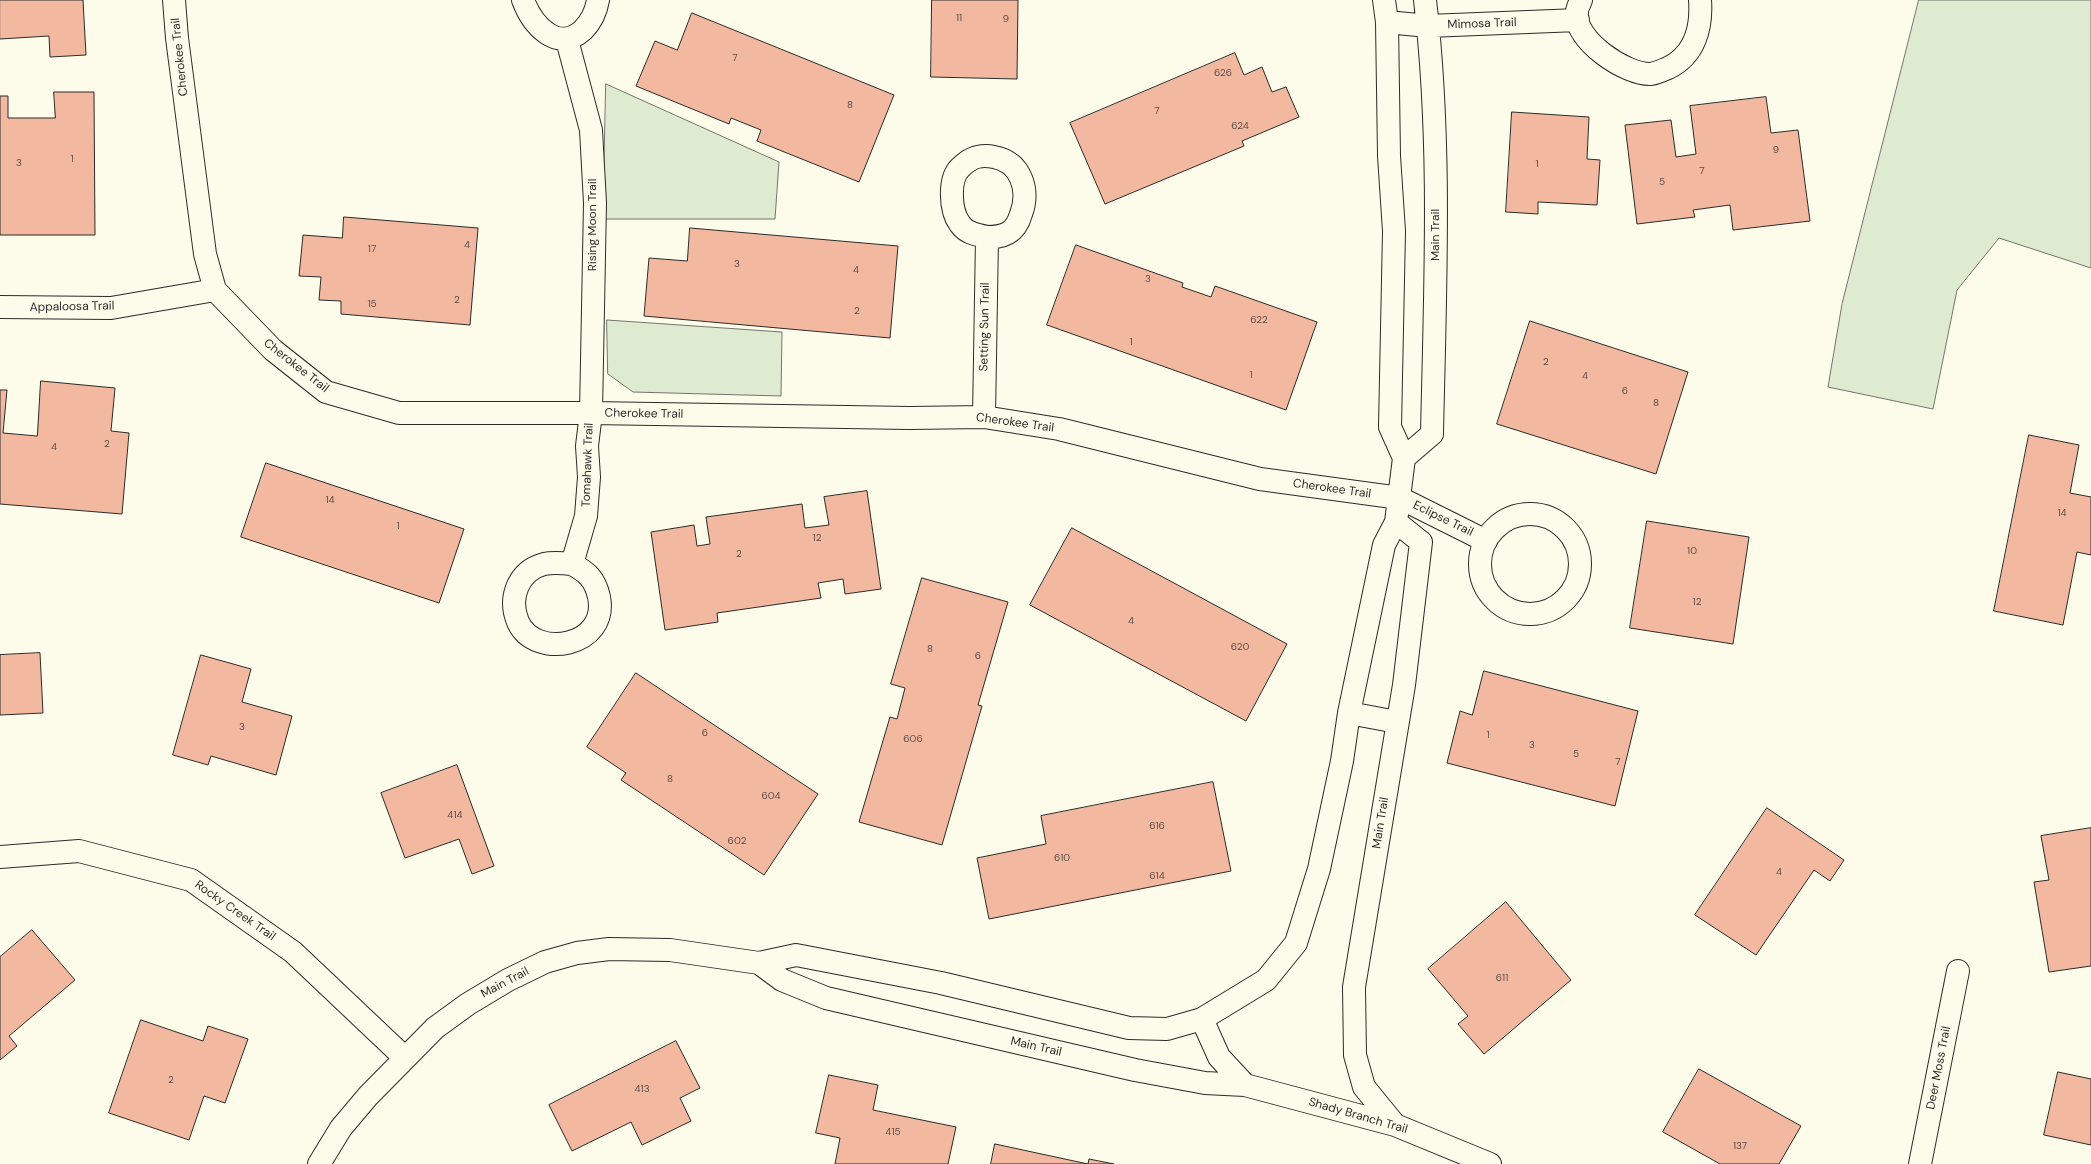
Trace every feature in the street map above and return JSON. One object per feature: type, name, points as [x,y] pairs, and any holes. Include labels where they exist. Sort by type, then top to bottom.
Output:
[{"type":"street","name":"Cherokee Trail","points":[[174,0],[177,38],[205,254],[215,290],[273,350],[326,392],[399,413],[591,413],[909,418],[984,417],[1059,429],[1260,479],[1400,498]]},
{"type":"street","points":[[522,0],[528,13],[537,25],[557,38],[567,40],[577,36],[591,21],[598,0]]},
{"type":"street","points":[[1384,0],[1387,22],[1389,156],[1394,230],[1390,427],[1404,458]]},
{"type":"street","name":"Main Trail","points":[[319,1164],[340,1128],[368,1096],[435,1028],[468,1004],[508,980],[545,962],[577,953],[609,949],[670,950],[759,963],[796,955],[941,983],[1129,1028],[1167,1029],[1202,1019],[1266,980],[1296,943],[1319,869],[1342,761],[1349,713],[1384,545],[1396,522],[1404,458],[1432,434],[1436,245],[1432,66],[1425,0]]},
{"type":"street","name":"Mimosa Trail","points":[[1387,22],[1428,26],[1580,10],[1588,39],[1604,56],[1626,69],[1652,74],[1673,65],[1684,57],[1693,45],[1699,29],[1701,13],[1700,0]]},
{"type":"street","name":"Rising Moon Trail","points":[[567,40],[590,130],[595,203],[591,413]]},
{"type":"street","name":"Setting Sun Trail","points":[[984,417],[987,237]]},
{"type":"street","name":"Appaloosa Trail","points":[[0,307],[111,308],[215,290]]},
{"type":"street","name":"Tomahawk Trail","points":[[572,564],[586,516],[590,477],[587,446],[591,413]]},
{"type":"street","name":"Eclipse Trail","points":[[1400,498],[1486,541]]},
{"type":"street","name":"Eclipse Trail","points":[[1527,515],[1544,516],[1560,524],[1571,536],[1578,552],[1580,569],[1576,585],[1567,598],[1554,608],[1539,613],[1523,614],[1508,609],[1495,599],[1485,587],[1480,571],[1480,556],[1486,541],[1496,527],[1511,518],[1527,515]]},
{"type":"street","name":"Main Trail","points":[[1395,1125],[1364,1086],[1355,1055],[1354,987],[1397,722],[1421,542],[1396,522]]},
{"type":"street","points":[[1349,713],[1397,722]]},
{"type":"street","name":"Rocky Creek Trail","points":[[0,857],[79,851],[191,880],[293,952],[405,1058]]},
{"type":"street","name":"Main Trail","points":[[759,963],[782,980],[826,998],[1135,1070],[1205,1083],[1245,1085]]},
{"type":"street","name":"Deer Moss Trail","points":[[1920,1164],[1958,971]]},
{"type":"street","points":[[1202,1019],[1219,1057],[1245,1085]]},
{"type":"street","name":"Shady Branch Trail","points":[[1245,1085],[1395,1125],[1490,1164]]},
{"type":"green space","points":[[1919,0],[2091,0],[2091,268],[1999,238],[1957,290],[1933,409],[1828,387],[1842,304]]},
{"type":"green space","points":[[606,84],[779,162],[775,219],[607,219],[603,222]]},
{"type":"green space","points":[[607,320],[782,332],[781,396],[633,392],[608,374]]},
{"type":"building","points":[[0,0],[83,0],[86,55],[50,57],[49,36],[0,39]]},
{"type":"building","points":[[932,0],[1018,0],[1017,79],[931,77]]},
{"type":"building","points":[[692,13],[894,95],[859,182],[757,141],[761,130],[731,118],[729,124],[636,86],[655,41],[677,50]]},
{"type":"building","points":[[1235,53],[1244,75],[1262,67],[1272,92],[1286,87],[1299,117],[1242,141],[1244,146],[1105,204],[1070,123]]},
{"type":"building","points":[[54,92],[94,92],[95,235],[0,235],[0,96],[8,96],[8,118],[55,118]]},
{"type":"building","points":[[1766,97],[1771,133],[1798,130],[1810,221],[1733,230],[1730,205],[1693,210],[1695,217],[1637,224],[1625,125],[1671,120],[1676,157],[1696,154],[1690,106]]},
{"type":"building","points":[[1512,112],[1589,117],[1587,159],[1600,160],[1597,205],[1538,202],[1538,214],[1506,212]]},
{"type":"building","points":[[344,217],[478,228],[470,325],[341,314],[341,301],[319,300],[321,277],[299,276],[303,235],[342,238]]},
{"type":"building","points":[[690,228],[898,246],[890,338],[644,316],[649,258],[687,261]]},
{"type":"building","points":[[1076,245],[1183,283],[1182,287],[1211,297],[1215,286],[1317,322],[1286,410],[1047,325]]},
{"type":"building","points":[[1530,321],[1688,372],[1656,474],[1497,424]]},
{"type":"building","points":[[41,381],[115,388],[111,431],[129,433],[122,514],[0,504],[0,390],[7,390],[3,433],[37,436]]},
{"type":"building","points":[[2029,435],[2079,445],[2070,493],[2091,497],[2091,555],[2077,552],[2063,625],[1994,611]]},
{"type":"building","points":[[266,463],[464,529],[439,603],[241,537]]},
{"type":"building","points":[[867,491],[881,589],[845,594],[843,579],[818,583],[821,598],[717,613],[718,622],[665,630],[651,532],[694,525],[697,546],[710,544],[706,517],[802,504],[805,528],[829,525],[824,497]]},
{"type":"building","points":[[1647,521],[1749,537],[1733,644],[1630,628]]},
{"type":"building","points":[[1072,528],[1287,644],[1246,721],[1030,605]]},
{"type":"building","points":[[922,578],[1008,602],[978,705],[982,706],[942,845],[859,822],[890,717],[897,719],[905,688],[891,684]]},
{"type":"building","points":[[40,653],[43,713],[0,715],[0,655]]},
{"type":"building","points":[[201,655],[251,669],[242,702],[292,716],[276,775],[211,756],[208,765],[173,755]]},
{"type":"building","points":[[1484,671],[1638,711],[1615,806],[1447,763],[1460,711],[1472,715]]},
{"type":"building","points":[[636,673],[818,794],[764,875],[621,780],[626,773],[587,747]]},
{"type":"building","points":[[457,765],[494,866],[472,874],[459,839],[405,858],[381,793]]},
{"type":"building","points":[[1213,782],[1231,871],[989,919],[977,858],[1046,844],[1041,816]]},
{"type":"building","points":[[1767,808],[1844,860],[1830,881],[1814,870],[1756,955],[1695,915]]},
{"type":"building","points":[[2091,828],[2091,966],[2049,972],[2034,882],[2049,880],[2041,836]]},
{"type":"building","points":[[1506,902],[1571,980],[1484,1054],[1458,1024],[1468,1016],[1428,969]]},
{"type":"building","points":[[32,930],[75,980],[9,1036],[17,1046],[0,1060],[0,957]]},
{"type":"building","points":[[141,1020],[203,1041],[208,1026],[248,1039],[225,1103],[204,1096],[189,1140],[109,1113]]},
{"type":"building","points":[[676,1041],[700,1088],[680,1098],[691,1121],[642,1145],[631,1122],[572,1151],[549,1105]]},
{"type":"building","points":[[1699,1069],[1801,1126],[1779,1164],[1720,1164],[1663,1132]]},
{"type":"building","points":[[2058,1072],[2091,1079],[2091,1145],[2044,1135]]},
{"type":"building","points":[[829,1075],[878,1085],[873,1110],[956,1127],[948,1164],[835,1164],[840,1138],[816,1133]]},
{"type":"building","points":[[995,1144],[1088,1164],[991,1164]]},
{"type":"building","points":[[1089,1159],[1114,1164],[1088,1164]]}]
